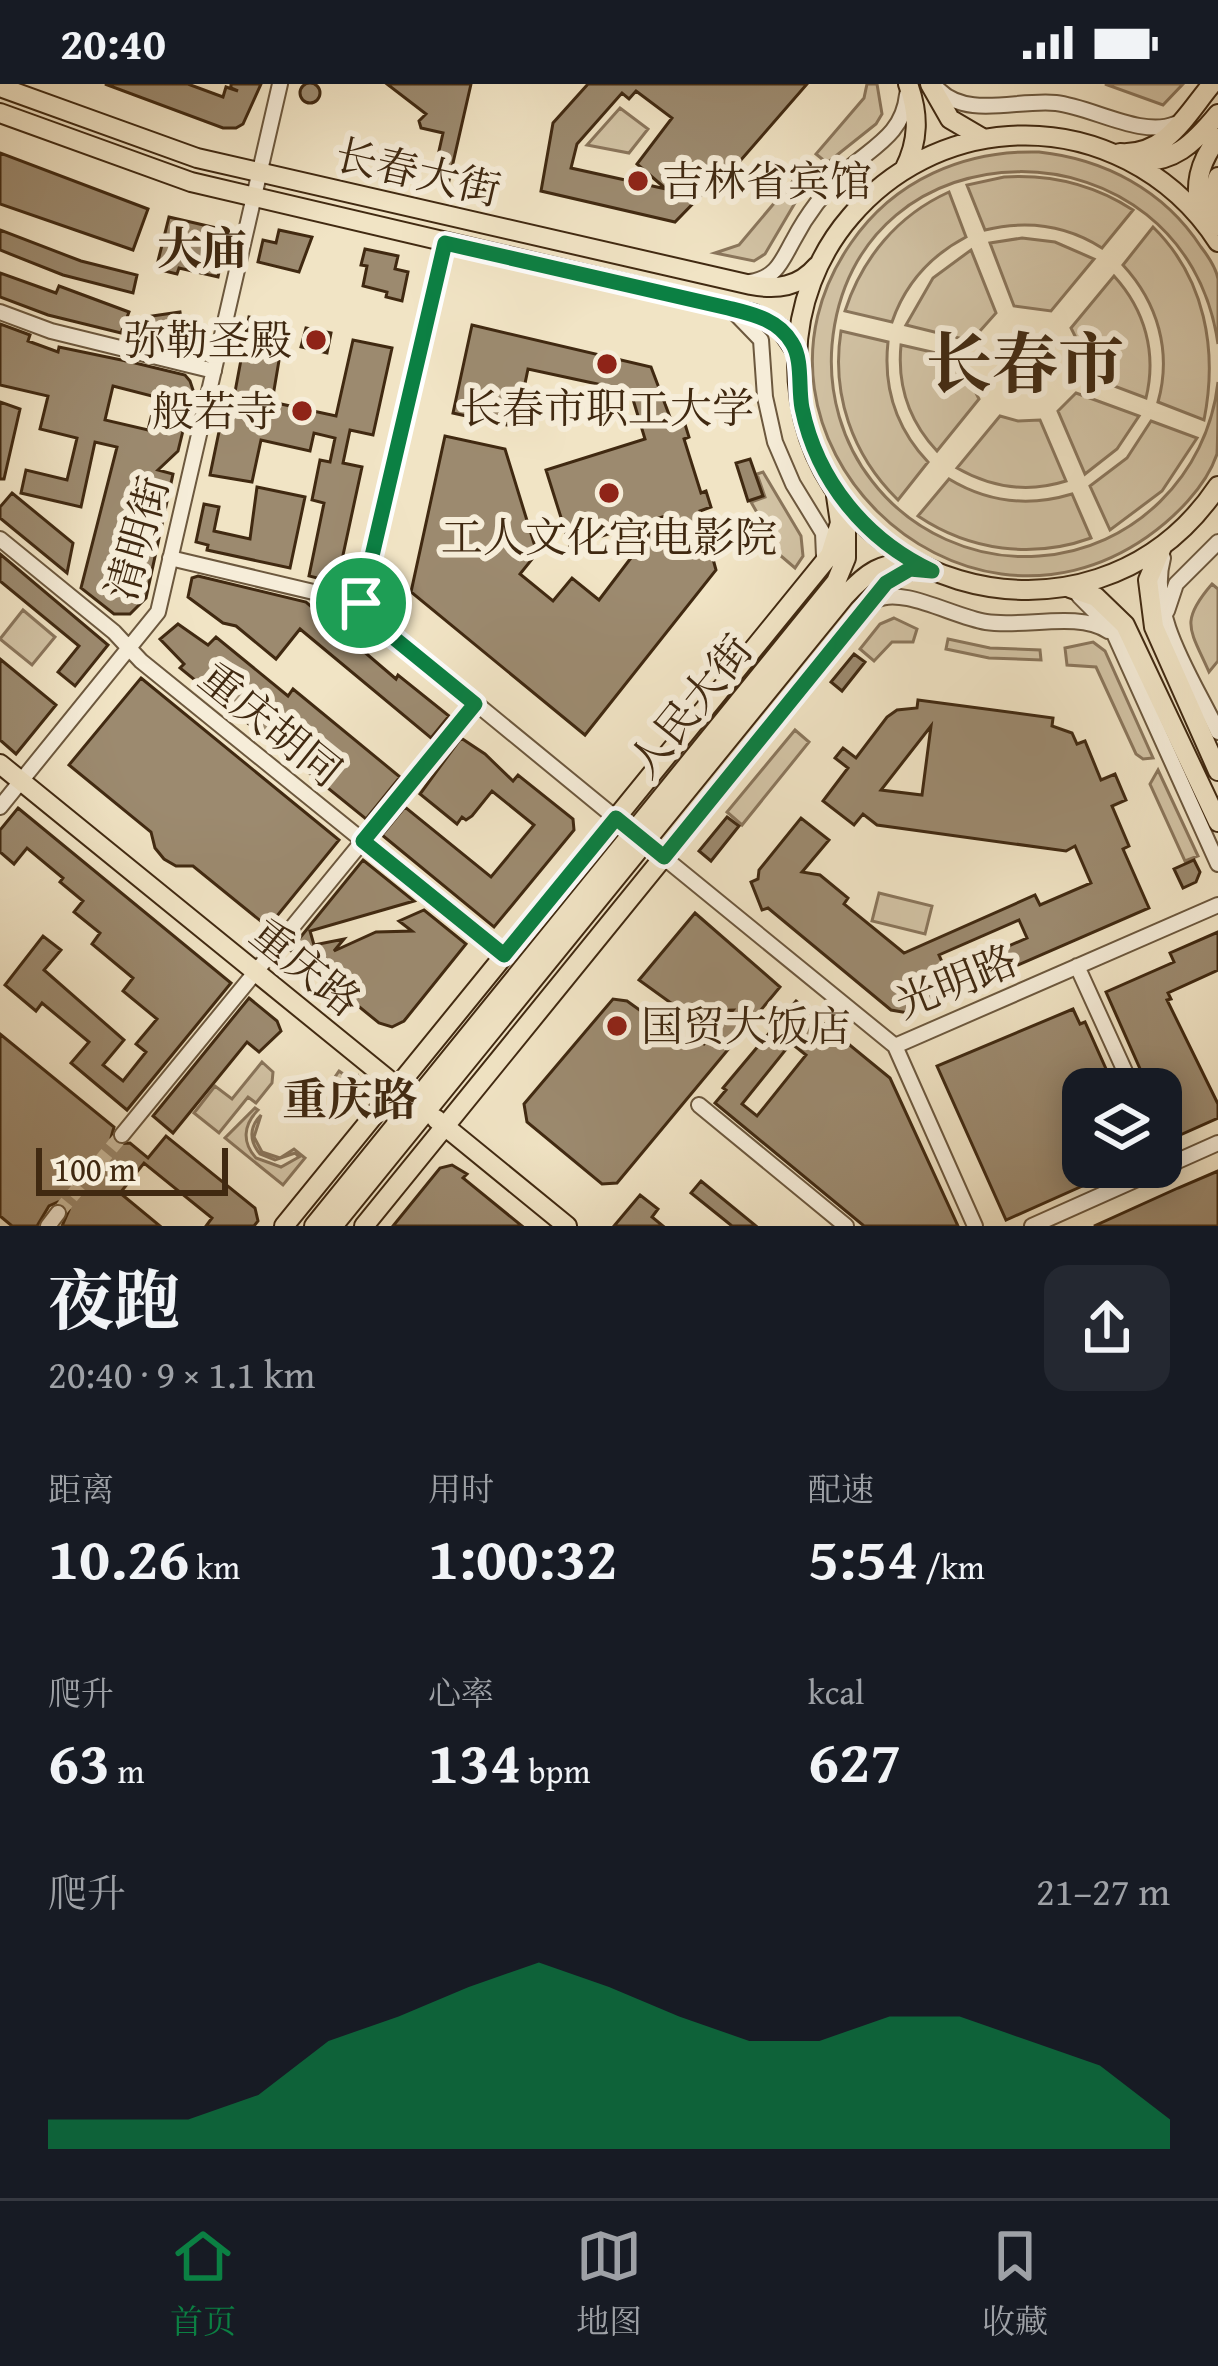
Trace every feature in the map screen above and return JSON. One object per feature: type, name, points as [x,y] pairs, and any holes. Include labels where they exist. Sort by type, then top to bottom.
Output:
[{"type":"main road","points":[[904,170],[916,134],[915,104],[908,84]]},
{"type":"main road","points":[[932,84],[950,118],[984,139]]},
{"type":"main road","points":[[1171,539],[1113,574],[1061,588],[997,590],[927,568],[872,532],[836,489],[808,432],[797,356],[802,313],[820,262],[857,208],[904,170],[940,151],[984,139],[1040,136],[1106,151],[1148,151],[1167,140],[1212,84]]},
{"type":"main road","name":"长春大街","points":[[0,87],[162,147],[736,282],[772,288],[791,285],[809,276],[820,262]]},
{"type":"main road","name":"长春大街","points":[[0,113],[154,171],[253,199],[728,308],[770,321],[790,338],[797,356]]},
{"type":"main road","points":[[1126,159],[1152,162],[1172,157],[1194,142],[1218,114]]},
{"type":"main road","points":[[1214,235],[1198,202],[1198,180],[1202,160],[1218,138]]},
{"type":"main road","points":[[1106,151],[1170,187],[1214,235]]},
{"type":"main road","points":[[1214,235],[1212,196],[1218,177]]},
{"type":"main road","points":[[1217,487],[1171,539],[1148,580],[1154,627],[1218,771]]},
{"type":"main road","points":[[284,1226],[816,572],[838,535],[836,489]]},
{"type":"main road","name":"人民大街","points":[[333,1226],[421,1107],[836,582],[847,549],[836,489]]},
{"type":"main road","name":"人民大街","points":[[639,837],[857,583],[883,565],[902,562],[927,568]]},
{"type":"main road","points":[[364,1226],[863,611],[894,576],[927,568]]},
{"type":"main road","points":[[1061,588],[1096,597],[1125,625],[1218,822]]},
{"type":"main road","name":"重庆路","points":[[0,764],[567,1226]]},
{"type":"main road","name":"人民大街","points":[[314,1226],[421,1107]]},
{"type":"street","name":"清明街","points":[[0,807],[158,612],[280,84]]},
{"type":"street","points":[[736,282],[765,279],[777,270],[804,221],[832,185],[897,129],[906,110],[908,84]]},
{"type":"street","points":[[932,84],[963,106],[1018,101],[1065,104],[1152,130],[1171,127],[1188,113]]},
{"type":"street","points":[[170,559],[361,603],[445,243]]},
{"type":"street","points":[[728,308],[761,340],[765,397],[775,442],[793,484],[823,533],[825,550],[816,572]]},
{"type":"street","points":[[0,313],[51,331],[214,371]]},
{"type":"street","name":"重庆胡同","points":[[0,539],[504,955]]},
{"type":"street","points":[[1171,539],[1159,581],[1168,622],[1218,732]]},
{"type":"street","points":[[1168,622],[1166,609],[1176,584],[1218,542]]},
{"type":"street","points":[[1061,588],[1089,603],[1107,621],[1218,864]]},
{"type":"street","points":[[863,611],[881,596],[896,594],[948,614],[993,623],[1090,621],[1114,635],[1121,646]]},
{"type":"street","name":"光明路","points":[[361,603],[367,616],[895,1046],[1218,905]]},
{"type":"street","points":[[122,1135],[475,704]]},
{"type":"street","points":[[1077,966],[1123,1068]]},
{"type":"street","points":[[895,1046],[975,1226]]},
{"type":"street","points":[[699,1105],[846,1226]]},
{"type":"street","points":[[1182,1159],[1218,1143]]},
{"type":"street","points":[[1032,1226],[1117,1188]]},
{"type":"shaded area","points":[[867,84],[877,84],[882,114],[827,163],[816,154],[864,98]]},
{"type":"shaded area","points":[[1105,84],[1183,84],[1163,105]]},
{"type":"shaded area","points":[[620,108],[648,129],[629,153],[587,145]]},
{"type":"shaded area","points":[[1039,152],[1109,170],[1151,194],[1186,227],[1217,275],[1218,344],[1193,269],[1147,215],[1087,182],[1020,172],[954,183],[896,215],[853,269],[831,363],[839,417],[862,466],[906,515],[946,540],[991,554],[1039,556],[1073,551],[1105,539],[1160,502],[1199,448],[1218,382],[1217,454],[1188,501],[1147,537],[1074,570],[1001,574],[934,553],[877,512],[836,455],[814,388],[818,316],[851,243],[888,202],[958,163]]},
{"type":"shaded area","points":[[1004,177],[1071,183],[1103,193],[1133,210],[1102,248],[1045,227],[985,230],[967,185]]},
{"type":"shaded area","points":[[792,182],[802,191],[765,254],[754,261],[715,253],[739,245]]},
{"type":"shaded area","points":[[949,192],[966,237],[920,272],[892,322],[845,311],[861,273],[884,240],[914,213]]},
{"type":"shaded area","points":[[1153,227],[1185,269],[1203,316],[1209,367],[1204,420],[1158,402],[1163,365],[1159,329],[1145,295],[1123,265]]},
{"type":"shaded area","points":[[1022,238],[1055,242],[1094,259],[1051,311],[1014,306],[990,243]]},
{"type":"shaded area","points":[[971,250],[996,313],[971,341],[906,325],[933,278]]},
{"type":"shaded area","points":[[1114,276],[1134,303],[1146,333],[1150,365],[1146,398],[1082,374],[1081,348],[1071,328]]},
{"type":"shaded area","points":[[841,331],[888,342],[894,406],[928,462],[898,500],[868,463],[848,422],[839,378]]},
{"type":"shaded area","points":[[901,345],[967,360],[979,399],[937,451],[907,402]]},
{"type":"shaded area","points":[[1076,393],[1139,416],[1117,449],[1085,474],[1058,411]]},
{"type":"shaded area","points":[[1000,416],[1040,420],[1066,481],[1010,487],[957,468]]},
{"type":"shaded area","points":[[1151,421],[1197,438],[1162,491],[1110,530],[1090,486],[1127,458]]},
{"type":"shaded area","points":[[763,472],[801,536],[803,556],[795,568],[767,544],[768,532],[751,502],[765,497],[757,474]]},
{"type":"shaded area","points":[[949,479],[978,493],[1009,500],[1072,494],[1091,538],[1024,549],[959,537],[918,516]]},
{"type":"shaded area","points":[[1212,584],[1218,589],[1218,661],[1209,672],[1191,626],[1195,608]]},
{"type":"shaded area","points":[[23,610],[55,637],[32,665],[0,639]]},
{"type":"shaded area","points":[[894,618],[917,629],[913,642],[892,642],[874,661],[860,649],[880,624]]},
{"type":"shaded area","points":[[948,639],[990,648],[1040,650],[1041,660],[989,658],[946,649]]},
{"type":"shaded area","points":[[1093,642],[1105,651],[1153,758],[1136,754],[1096,667],[1067,665],[1065,648]]},
{"type":"shaded area","points":[[795,730],[809,742],[742,825],[727,812]]},
{"type":"shaded area","points":[[1158,770],[1198,856],[1185,861],[1150,784]]},
{"type":"shaded area","points":[[879,893],[932,906],[925,934],[872,921]]},
{"type":"shaded area","points":[[262,1062],[273,1072],[272,1083],[256,1103],[248,1097],[219,1133],[194,1113],[215,1086],[232,1099]]},
{"type":"shaded area","points":[[339,1071],[353,1081],[358,1076],[367,1090],[362,1106],[355,1102],[345,1114],[337,1108],[341,1091],[335,1077]]},
{"type":"shaded area","points":[[255,1108],[246,1134],[256,1158],[281,1167],[299,1157],[295,1153],[275,1160],[260,1154],[252,1134],[261,1115],[254,1137],[262,1152],[280,1158],[294,1149],[305,1158],[283,1185],[225,1138]]},
{"type":"building","points":[[310,83],[320,93],[310,103],[300,93]]},
{"type":"building","points":[[105,84],[188,84],[223,97],[226,87],[238,91],[231,84],[261,84],[243,124],[223,128]]},
{"type":"building","points":[[387,84],[471,84],[448,185],[432,182],[443,133],[421,128],[419,121],[426,114]]},
{"type":"building","points":[[588,84],[807,84],[720,184],[716,180],[675,222],[541,191],[553,123]],"holes":[[[636,91],[672,118],[637,164],[666,189],[571,168],[577,144],[622,93],[629,99]]]},
{"type":"building","points":[[0,153],[148,209],[133,250],[0,204]]},
{"type":"building","points":[[169,217],[221,229],[225,244],[218,277],[179,268],[177,274],[156,269]]},
{"type":"building","points":[[0,230],[81,261],[137,275],[133,293],[63,275],[0,250]]},
{"type":"building","points":[[279,230],[312,237],[299,272],[258,262],[263,240],[276,243]]},
{"type":"building","points":[[365,249],[398,256],[395,269],[408,272],[402,301],[363,286]]},
{"type":"building","points":[[0,273],[56,293],[59,286],[129,312],[121,333],[0,297]]},
{"type":"building","points":[[180,312],[182,324],[192,322],[194,334],[174,336],[175,346],[155,345],[152,316]]},
{"type":"building","points":[[249,317],[285,325],[272,402],[336,416],[353,340],[392,348],[373,435],[350,430],[343,463],[362,467],[337,583],[309,576],[324,503],[312,500],[320,460],[330,462],[335,438],[314,433],[310,451],[261,440],[252,482],[210,475],[221,422],[229,424]]},
{"type":"building","points":[[0,324],[58,352],[59,347],[131,362],[185,375],[190,381],[193,390],[178,451],[158,470],[173,474],[146,598],[130,614],[114,614],[81,588],[117,447],[95,442],[81,507],[21,493],[26,470],[67,480],[77,438],[40,429],[48,396],[0,385]],"holes":[[[113,386],[156,397],[148,430],[105,420]]]},
{"type":"building","points":[[472,325],[651,367],[673,425],[684,421],[689,437],[684,439],[701,493],[706,491],[711,507],[700,511],[716,570],[585,735],[411,592],[445,436],[505,449],[537,553],[520,574],[553,601],[572,578],[599,600],[662,517],[570,546],[546,470],[645,439],[632,396],[625,390],[528,369],[516,427],[453,413]]},
{"type":"building","name":"弥勒圣殿","points":[[306,328],[331,333],[327,353],[301,347]]},
{"type":"building","points":[[0,402],[20,409],[4,479],[0,479]]},
{"type":"building","points":[[750,459],[763,496],[748,501],[736,463]]},
{"type":"building","points":[[257,487],[305,497],[290,568],[207,550],[208,545],[196,542],[204,504],[219,507],[214,531],[250,539]]},
{"type":"building","points":[[12,493],[73,543],[67,573],[0,518],[0,507]]},
{"type":"building","points":[[0,554],[108,645],[75,686],[58,672],[79,646],[0,581]]},
{"type":"building","points":[[192,578],[306,602],[396,679],[398,675],[449,716],[431,738],[300,629],[276,659],[236,626],[223,623],[188,597]]},
{"type":"building","points":[[178,624],[208,645],[216,637],[288,696],[293,689],[400,777],[366,819],[180,668],[184,664],[160,639]]},
{"type":"building","points":[[854,654],[865,662],[842,691],[831,682]]},
{"type":"building","points":[[0,659],[56,705],[16,754],[0,740]]},
{"type":"building","points":[[141,678],[339,840],[268,927],[193,866],[176,866],[164,859],[151,832],[69,765]]},
{"type":"building","points":[[918,700],[1053,718],[1052,726],[1072,733],[1077,744],[1085,741],[1101,780],[1115,774],[1126,800],[1112,806],[1129,846],[1123,849],[1149,908],[908,1013],[891,1010],[768,908],[762,910],[751,882],[758,879],[759,870],[801,818],[829,840],[802,872],[820,875],[848,898],[844,904],[904,953],[1035,895],[1040,905],[1091,883],[1075,846],[1066,851],[877,825],[863,814],[854,825],[823,801],[848,768],[835,758],[843,748],[856,758],[887,717],[897,710],[917,708]],"holes":[[[931,726],[922,795],[881,790]],[[1019,920],[1027,938],[947,973],[939,955]]]},
{"type":"building","points":[[461,738],[513,781],[518,775],[573,819],[574,830],[494,927],[382,835],[405,807],[491,877],[534,825],[492,791],[472,816],[462,817],[457,824],[420,794]]},
{"type":"building","points":[[18,808],[231,983],[127,1110],[71,1063],[89,1042],[42,1003],[36,1011],[5,985],[43,936],[61,950],[44,970],[124,1040],[103,1065],[123,1081],[146,1052],[136,1044],[157,1019],[123,991],[133,978],[92,944],[100,933],[74,912],[83,901],[27,848],[14,864],[0,852],[0,830]]},
{"type":"building","points":[[727,817],[739,826],[711,861],[699,851]]},
{"type":"building","points":[[363,860],[414,901],[310,931],[314,945],[344,939],[334,951],[376,932],[412,931],[399,921],[424,910],[466,944],[404,1021],[392,1027],[379,1023],[290,950]]},
{"type":"building","points":[[1194,860],[1200,872],[1196,882],[1183,888],[1174,869]]},
{"type":"building","points":[[695,913],[780,987],[617,1183],[602,1184],[527,1122],[524,1104],[613,999],[627,1001],[687,1044],[694,1036],[704,1044],[733,1010],[682,1011],[639,980]]},
{"type":"building","points":[[1218,932],[1218,970],[1168,993],[1171,999],[1167,1000],[1218,1104],[1218,1118],[1182,1134],[1182,1068],[1140,1068],[1106,992],[1174,962],[1170,953]]},
{"type":"building","points":[[249,998],[277,1021],[281,1031],[259,1052],[247,1042],[173,1133],[153,1116]]},
{"type":"building","points":[[796,1001],[890,1078],[958,1226],[864,1226],[715,1103]],"holes":[[[791,1043],[806,1055],[757,1116],[742,1104]]]},
{"type":"building","points":[[1073,1009],[1080,1024],[1085,1022],[1106,1068],[1062,1068],[1062,1188],[1078,1188],[1006,1220],[937,1066]]},
{"type":"building","points":[[0,1034],[114,1127],[111,1138],[116,1144],[130,1143],[148,1158],[166,1136],[255,1208],[258,1221],[254,1226],[206,1226],[212,1218],[144,1163],[120,1193],[160,1226],[62,1226],[69,1210],[58,1202],[49,1206],[37,1226],[12,1226],[0,1216]]},
{"type":"building","points":[[452,1165],[522,1226],[393,1226],[440,1168]]},
{"type":"building","points":[[1218,1171],[1218,1226],[1094,1226],[1182,1188]]},
{"type":"building","points":[[701,1181],[756,1226],[732,1226],[691,1193]]},
{"type":"building","points":[[640,1195],[658,1209],[652,1217],[663,1226],[614,1226]]},
{"type":"tunnel","points":[[58,1213],[122,1135]]},
{"type":"place","name":"吉林省宾馆","points":[[638,181]]},
{"type":"place","name":"弥勒圣殿","points":[[316,340]]},
{"type":"place","name":"长春市职工大学","points":[[607,364]]},
{"type":"place","name":"般若寺","points":[[302,411]]},
{"type":"place","name":"工人文化宫电影院","points":[[609,493]]},
{"type":"place","name":"国贸大饭店","points":[[617,1026]]},
{"type":"district","name":"大庙","points":[[202,248]]},
{"type":"district","name":"长春市","points":[[1025,364]]},
{"type":"district","name":"重庆路","points":[[350,1099]]},
{"type":"route","points":[[445,243],[770,321],[796,350],[808,432],[833,486],[872,532],[932,571],[910,569],[886,583],[664,857],[616,818],[504,955],[363,841],[475,704],[367,616],[361,603],[445,243]]}]
